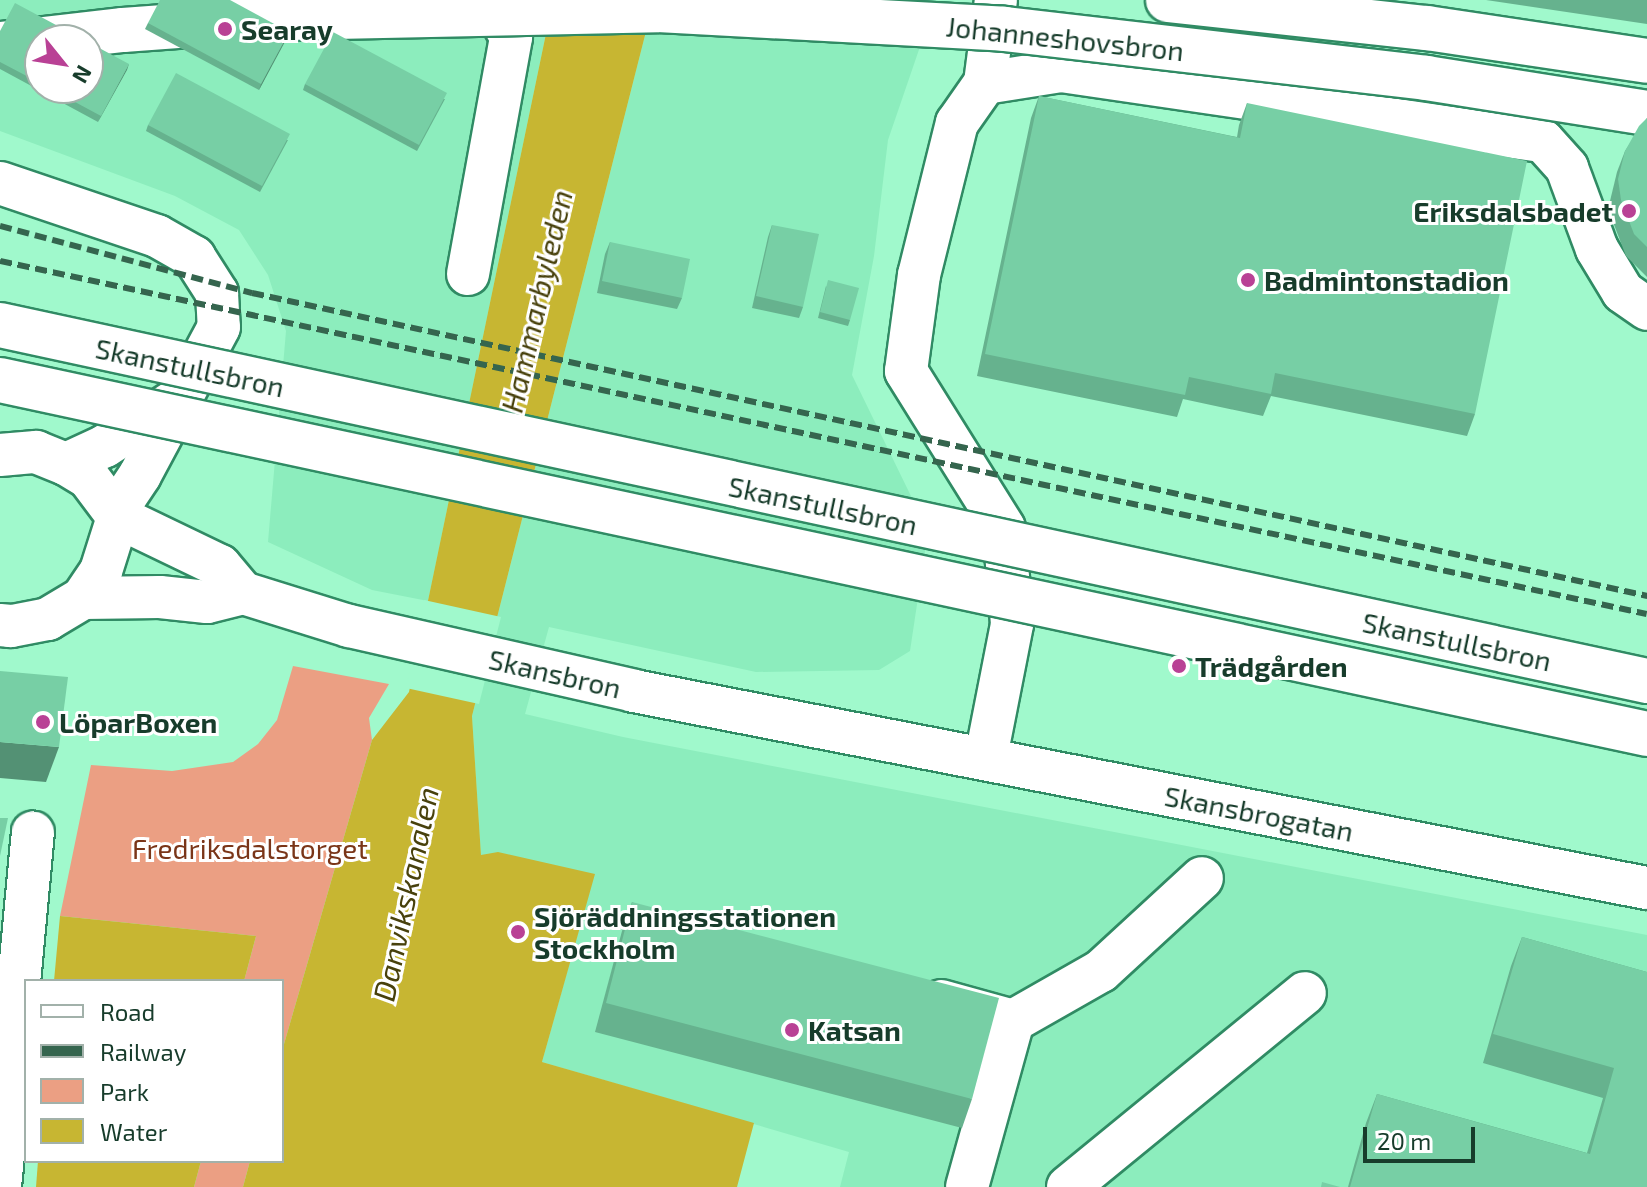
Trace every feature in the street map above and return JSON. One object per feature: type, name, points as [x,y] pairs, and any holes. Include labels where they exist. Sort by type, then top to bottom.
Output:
[{"type":"main road","name":"Johanneshovsbron","points":[[1168,0],[1427,28],[1647,61]]},
{"type":"main road","name":"Johanneshovsbron","points":[[0,44],[287,18],[658,10],[1004,29],[1426,78],[1647,113]]},
{"type":"main road","name":"Skanstullsbron","points":[[0,325],[1647,681]]},
{"type":"main road","name":"Skanstullsbron","points":[[0,380],[1647,734]]},
{"type":"street","points":[[468,274],[511,37],[490,0]]},
{"type":"street","points":[[986,757],[1012,624],[1004,528],[906,371],[919,275],[957,123],[985,83],[996,0]]},
{"type":"street","points":[[985,83],[1061,71],[1543,141],[1567,168],[1597,249],[1623,292],[1647,309]]},
{"type":"street","points":[[0,183],[157,236],[194,257],[217,293],[219,327],[117,514],[101,571],[83,598],[48,619],[0,625]]},
{"type":"street","points":[[66,464],[105,446],[178,399]]},
{"type":"street","points":[[2,454],[36,452],[66,464],[88,477],[117,514]]},
{"type":"street","name":"Skansbron","points":[[117,514],[220,566],[243,593]]},
{"type":"street","name":"Skansbron","points":[[83,598],[160,597],[207,602],[243,593],[349,626],[634,691],[872,735]]},
{"type":"street","name":"Skansbrogatan","points":[[872,735],[1143,791],[1647,888]]},
{"type":"street","points":[[1,1176],[33,833]]},
{"type":"street","points":[[967,1187],[1013,1021],[1101,971],[1202,878]]},
{"type":"street","points":[[905,991],[1013,1021]]},
{"type":"street","points":[[1068,1187],[1305,993]]},
{"type":"shaded area","points":[[0,0],[553,0],[428,601],[372,590],[268,542],[286,331],[268,275],[239,230],[175,196],[0,131]]},
{"type":"shaded area","points":[[654,0],[936,0],[888,140],[874,256],[852,375],[928,531],[910,651],[879,670],[756,672],[549,627],[525,714],[623,737],[1647,935],[1647,1187],[840,1187],[849,1152],[542,1062],[594,875],[481,856],[472,716]]},
{"type":"green space","name":"Fredriksdalstorget","points":[[293,666],[389,684],[369,718],[372,740],[284,1044],[284,979],[245,979],[256,936],[60,916],[91,765],[172,771],[233,762],[258,744],[277,720]]},
{"type":"green space","points":[[200,1163],[249,1163],[243,1187],[194,1187]]},
{"type":"water","points":[[553,0],[654,0],[472,716],[481,855],[498,852],[595,874],[542,1062],[754,1123],[737,1187],[243,1187],[249,1163],[284,1163],[284,1044],[372,740],[409,692]]},
{"type":"water","points":[[60,916],[256,936],[245,979],[54,979]]},
{"type":"water","points":[[38,1163],[200,1163],[194,1187],[36,1187]]},
{"type":"pier","points":[[424,600],[501,617],[479,704],[406,688]]},
{"type":"building","points":[[160,0],[230,0],[289,32],[261,84],[148,23]]},
{"type":"building","points":[[15,3],[54,24],[24,24],[24,75],[0,62],[0,31]]},
{"type":"building","points":[[333,32],[447,93],[419,145],[305,84]]},
{"type":"building","points":[[104,51],[129,64],[101,116],[79,104],[104,104]]},
{"type":"building","points":[[176,73],[290,134],[262,186],[148,125]]},
{"type":"building","name":"Badmintonstadion","points":[[1039,96],[1240,138],[1247,103],[1527,161],[1475,414],[1275,373],[1271,394],[1189,377],[1185,395],[985,354]]},
{"type":"building","name":"Eriksdalsbadet","points":[[1647,118],[1647,247],[1634,234],[1621,200],[1618,179],[1625,151]]},
{"type":"building","points":[[772,225],[819,234],[803,307],[756,296]]},
{"type":"building","points":[[610,242],[690,259],[682,298],[602,281]]},
{"type":"building","points":[[828,280],[859,288],[850,320],[820,312]]},
{"type":"building","points":[[0,671],[68,677],[59,747],[0,742]]},
{"type":"building","points":[[0,818],[8,818],[0,856]]},
{"type":"building","name":"Katsan","points":[[632,902],[999,998],[972,1099],[606,1003]]},
{"type":"building","points":[[1522,937],[1647,972],[1647,1187],[1350,1187],[1377,1094],[1590,1154],[1614,1068],[1493,1034]]},
{"type":"building","points":[[1322,1182],[1340,1187],[1321,1187]]},
{"type":"railway","points":[[0,226],[252,293],[1647,596]]},
{"type":"railway","points":[[0,261],[1647,614]]},
{"type":"place","name":"Searay","points":[[225,29]]},
{"type":"place","name":"Eriksdalsbadet","points":[[1629,211]]},
{"type":"place","name":"Badmintonstadion","points":[[1248,280]]},
{"type":"place","name":"Trädgården","points":[[1179,666]]},
{"type":"place","name":"LöparBoxen","points":[[43,722]]},
{"type":"place","name":"Sjöräddningsstationen Stockholm","points":[[518,932]]},
{"type":"place","name":"Katsan","points":[[792,1030]]},
{"type":"water label","name":"Hammarbyleden","points":[[536,301]]},
{"type":"water label","name":"Danvikskanalen","points":[[405,894]]}]
